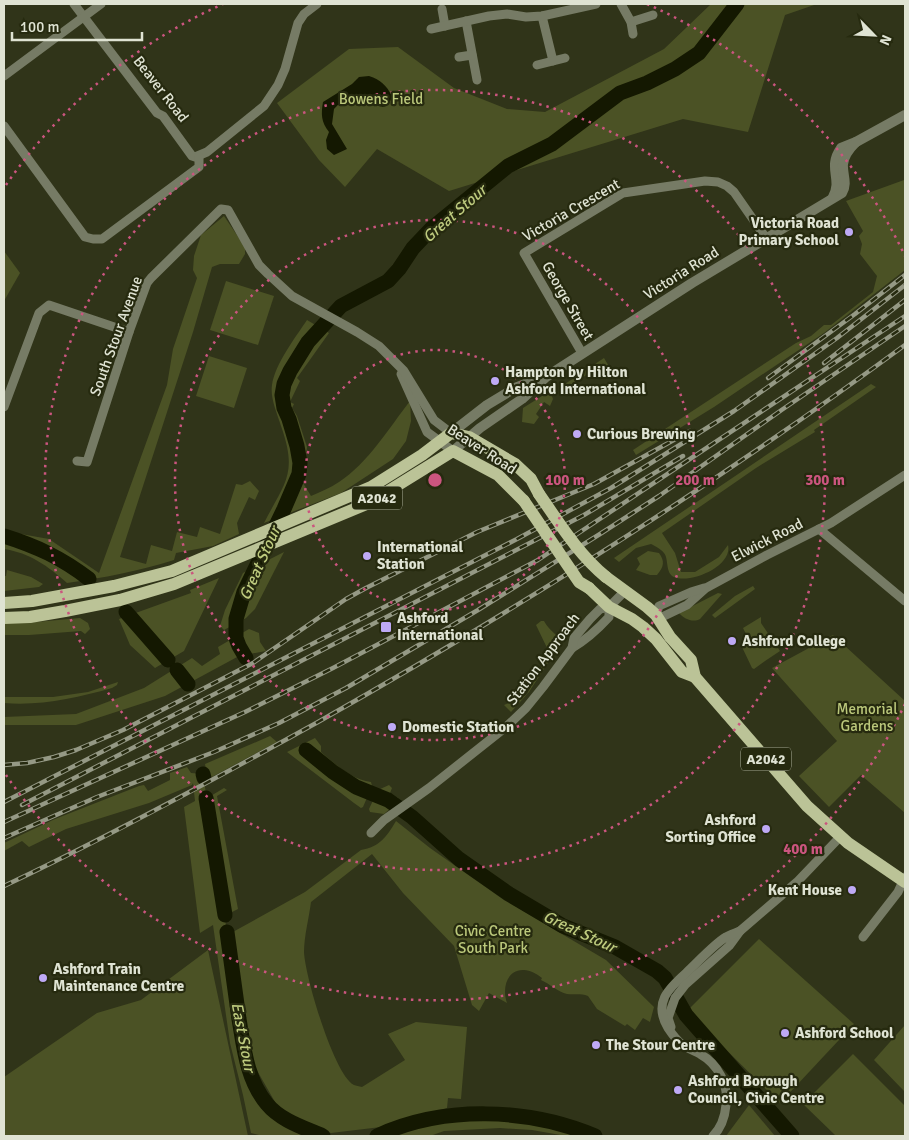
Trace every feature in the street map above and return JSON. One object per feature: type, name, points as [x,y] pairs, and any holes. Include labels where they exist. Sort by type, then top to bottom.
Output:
[{"type":"main road","name":"Beaver Road","points":[[451,433],[469,437],[515,464],[531,479],[539,494],[590,564],[624,591]]},
{"type":"main road","points":[[440,442],[451,433]]},
{"type":"main road","name":"A2042","points":[[4,603],[51,598],[114,586],[172,571],[371,487],[440,442]]},
{"type":"main road","name":"Beaver Road","points":[[453,451],[498,475],[524,501],[579,582],[589,588],[609,607]]},
{"type":"main road","name":"A2042","points":[[4,618],[30,617],[120,600],[174,584],[369,503],[453,451]]},
{"type":"main road","name":"A2042","points":[[624,591],[647,606],[656,616],[670,637],[691,660],[695,678]]},
{"type":"main road","points":[[4,597],[51,598]]},
{"type":"main road","name":"A2042","points":[[609,607],[632,619],[656,639],[682,672],[695,678],[799,797],[840,837],[905,880]]},
{"type":"street","name":"Beaver Road","points":[[74,4],[157,113],[163,116],[192,156],[200,157]]},
{"type":"street","points":[[4,76],[101,4]]},
{"type":"street","points":[[4,126],[85,237],[102,239],[199,167],[200,157],[264,106],[278,85],[285,69],[298,23],[304,14],[318,4]]},
{"type":"street","points":[[431,29],[507,14],[526,17],[542,16],[596,4]]},
{"type":"street","points":[[621,4],[631,22],[633,34]]},
{"type":"street","points":[[442,9],[445,26]]},
{"type":"street","points":[[631,22],[653,15]]},
{"type":"street","points":[[542,16],[552,61]]},
{"type":"street","points":[[466,21],[477,80]]},
{"type":"street","points":[[459,57],[472,55]]},
{"type":"street","points":[[536,64],[565,58]]},
{"type":"street","name":"Victoria Road","points":[[453,451],[480,428],[522,399],[546,377],[582,353],[692,283],[842,193],[845,188],[843,164],[848,150],[856,142],[905,115]]},
{"type":"street","name":"Victoria Crescent","points":[[530,263],[524,253],[623,193],[704,181],[718,182],[734,192],[766,238]]},
{"type":"street","name":"Beaver Road","points":[[225,209],[230,214],[264,270],[292,296],[367,339],[388,355],[404,371],[434,420],[451,433]]},
{"type":"street","name":"South Stour Avenue","points":[[77,461],[87,462],[147,283],[217,212],[225,209]]},
{"type":"street","name":"George Street","points":[[530,263],[582,353]]},
{"type":"street","points":[[4,407],[39,313],[49,305],[129,332]]},
{"type":"street","name":"Beaver Road","points":[[388,355],[402,376],[427,432],[453,451]]},
{"type":"street","name":"Victoria Road","points":[[451,433],[487,405],[515,388],[546,377]]},
{"type":"street","name":"Elwick Road","points":[[643,627],[656,616],[662,617],[687,605],[706,588],[819,529],[905,476]]},
{"type":"street","points":[[819,529],[905,601]]},
{"type":"street","points":[[609,607],[624,591]]},
{"type":"street","name":"Station Approach","points":[[371,832],[506,727],[526,708],[572,648],[586,640],[609,617],[609,607]]},
{"type":"street","points":[[713,1136],[723,1121],[726,1111],[727,1096],[724,1081],[716,1067],[702,1054],[683,1046],[673,1036],[663,1019],[662,1003],[668,990],[682,982],[725,937],[740,931],[797,882],[840,837]]},
{"type":"street","points":[[863,937],[884,913],[905,880]]},
{"type":"street","points":[[673,1036],[668,1018],[682,982]]},
{"type":"green space","name":"Bowens Field","points":[[711,4],[817,4],[785,15],[748,132],[683,119],[449,191],[377,149],[345,187],[319,160],[277,103],[349,49],[398,47],[454,88],[507,109],[545,112],[664,49]]},
{"type":"green space","points":[[904,180],[905,270],[824,333],[714,407],[636,455],[633,450],[796,343],[811,336],[824,325],[831,325],[873,292],[877,276],[860,254],[862,244],[859,236],[863,231],[846,201]]},
{"type":"green space","points":[[224,216],[245,247],[245,254],[239,264],[220,264],[212,267],[193,332],[120,557],[146,564],[151,545],[172,551],[177,532],[197,537],[200,527],[220,534],[236,484],[242,485],[250,481],[259,491],[255,500],[249,497],[237,523],[239,534],[213,546],[176,553],[174,560],[161,564],[121,574],[67,583],[38,561],[4,549],[4,531],[49,539],[99,573],[167,385],[173,349],[197,278],[193,270],[194,256],[201,235]]},
{"type":"green space","points":[[4,251],[20,273],[4,301]]},
{"type":"green space","points":[[226,281],[274,296],[258,345],[210,330]]},
{"type":"green space","points":[[307,320],[329,333],[297,378],[300,381],[290,402],[294,404],[292,408],[297,416],[307,447],[303,483],[311,496],[329,488],[350,474],[369,455],[410,401],[411,421],[406,441],[393,459],[341,493],[264,523],[283,487],[289,467],[286,442],[273,400],[272,385],[281,360]]},
{"type":"green space","points":[[209,356],[247,368],[234,408],[196,396]]},
{"type":"green space","points":[[604,358],[610,368],[604,372],[601,366],[565,388],[568,394],[565,394],[559,388]]},
{"type":"green space","points":[[871,384],[876,387],[814,430],[815,432],[756,468],[662,533],[675,553],[681,572],[695,572],[719,557],[728,545],[728,553],[718,566],[709,572],[690,578],[674,577],[669,572],[664,553],[651,544],[636,548],[619,562],[614,558]]},
{"type":"green space","points":[[550,391],[553,399],[550,406],[544,402],[536,414],[539,417],[534,424],[522,422],[523,408]]},
{"type":"green space","points":[[648,551],[659,553],[663,561],[657,575],[650,575],[636,570],[640,564],[637,558]]},
{"type":"green space","points":[[284,552],[255,609],[246,618],[224,630],[220,626],[225,610],[243,573]]},
{"type":"green space","points":[[7,570],[31,577],[43,584],[39,587],[4,591],[4,576],[6,576]]},
{"type":"green space","points":[[219,578],[184,651],[155,668],[130,645],[119,619],[191,593],[190,590]]},
{"type":"green space","points":[[753,586],[755,589],[715,618],[712,615],[735,596]]},
{"type":"green space","points":[[718,593],[722,594],[700,619],[689,620],[679,613]]},
{"type":"green space","points":[[761,617],[761,623],[780,651],[754,669],[742,647],[748,638],[743,628]]},
{"type":"green space","points":[[80,618],[88,623],[90,629],[85,634],[81,631],[4,635],[4,622],[25,623]]},
{"type":"green space","points":[[544,621],[562,641],[529,692],[511,712],[504,705],[527,694],[549,652],[536,625]]},
{"type":"green space","points":[[249,629],[259,633],[260,642],[266,651],[239,656],[165,696],[76,725],[4,725],[4,717],[76,714],[144,688],[192,658],[202,666],[220,654],[218,647]]},
{"type":"green space","name":"Memorial Gardens","points":[[833,635],[905,701],[905,813],[861,775],[829,807],[799,776],[837,741],[772,668]]},
{"type":"green space","points":[[118,682],[112,688],[72,698],[18,704],[4,703],[4,697],[53,697],[88,692]]},
{"type":"green space","points":[[270,736],[277,742],[208,779],[205,764]]},
{"type":"green space","points":[[315,738],[321,746],[321,752],[338,766],[357,778],[371,782],[372,786],[363,807],[361,808],[354,803],[287,752]]},
{"type":"green space","points":[[187,767],[191,773],[203,774],[227,932],[253,1081],[273,1110],[324,1136],[263,1136],[251,1133],[230,1043],[213,925],[200,933],[184,807],[195,801],[193,783],[149,803],[66,829],[29,847],[22,841],[4,851],[4,843],[55,819],[139,786],[144,785],[148,791],[170,780],[170,773]]},
{"type":"green space","points":[[389,785],[392,788],[390,793],[395,800],[397,797],[399,801],[384,814],[370,812],[369,809],[378,790]]},
{"type":"green space","points":[[224,788],[227,790],[217,796],[238,909],[228,914],[209,797]]},
{"type":"green space","name":"Civic Centre South Park","points":[[396,821],[430,848],[504,900],[606,960],[654,1007],[650,1022],[643,1018],[635,1030],[627,1024],[625,1026],[597,1009],[588,996],[564,993],[541,980],[542,978],[536,974],[524,970],[513,973],[509,977],[505,987],[507,1003],[489,993],[479,1011],[472,1005],[454,946],[403,893],[372,854],[311,902],[304,952],[309,982],[322,1024],[338,1063],[346,1077],[354,1085],[362,1087],[405,1060],[388,1034],[416,1022],[467,1027],[461,1099],[448,1098],[447,1108],[381,1127],[331,1133],[306,1125],[279,1109],[255,1067],[231,933],[305,892],[361,850],[368,849],[378,843],[386,836]]},
{"type":"green space","points":[[759,939],[854,1024],[780,1103],[687,1011]]},
{"type":"green space","points":[[208,950],[248,1136],[4,1136],[4,1077],[97,1013],[141,1000]]},
{"type":"green space","points":[[905,1025],[905,1092],[874,1060]]},
{"type":"green space","points":[[853,1054],[905,1106],[905,1136],[836,1136],[803,1104]]},
{"type":"green space","points":[[749,1105],[775,1136],[726,1136]]},
{"type":"green space","points":[[496,1114],[559,1123],[590,1136],[566,1136],[532,1130],[500,1128],[444,1131],[430,1136],[378,1136],[403,1126],[444,1118]]},
{"type":"shaded area","points":[[369,76],[383,83],[388,89],[392,96],[389,103],[381,106],[359,96],[353,96],[340,103],[334,109],[332,124],[347,149],[334,155],[327,149],[326,140],[329,132],[322,118],[323,102],[352,84],[359,77]]},
{"type":"waterway","name":"Great Stour","points":[[731,4],[735,7]]},
{"type":"waterway","name":"Great Stour","points":[[246,658],[236,638],[236,619],[244,592],[299,474],[300,463],[297,446],[284,408],[282,395],[284,384],[290,371],[308,342],[341,306],[388,281],[399,269],[413,248],[432,228],[508,166],[552,144],[620,93],[647,83],[675,69],[699,53],[737,4]]},
{"type":"waterway","name":"East Stour","points":[[4,536],[48,553],[89,579]]},
{"type":"waterway","name":"East Stour","points":[[126,612],[168,660]]},
{"type":"waterway","name":"East Stour","points":[[177,670],[188,684]]},
{"type":"waterway","name":"Great Stour","points":[[306,750],[333,772],[356,787],[388,800],[412,817],[459,859],[509,894],[563,926],[615,947],[657,971],[665,978],[686,1015],[792,1136]]},
{"type":"waterway","name":"East Stour","points":[[203,774],[204,778]]},
{"type":"waterway","name":"East Stour","points":[[206,798],[225,915]]},
{"type":"waterway","name":"East Stour","points":[[227,932],[247,1064],[255,1085],[267,1104],[279,1115],[323,1136]]},
{"type":"waterway","name":"East Stour","points":[[377,1136],[403,1126],[430,1119],[486,1114],[542,1120],[595,1136]]},
{"type":"railway","points":[[768,378],[905,275]]},
{"type":"railway","points":[[4,802],[517,539],[611,488],[734,411],[837,338],[905,285]]},
{"type":"railway","points":[[824,363],[905,300]]},
{"type":"railway","points":[[4,822],[245,712],[538,560],[905,316]]},
{"type":"railway","points":[[4,838],[97,797],[214,752],[279,723],[346,688],[478,610],[659,496],[905,326]]},
{"type":"railway","points":[[4,886],[123,827],[240,765],[394,679],[543,589],[690,495],[905,345]]},
{"type":"railway","points":[[4,765],[27,763],[54,757],[123,730],[253,663],[346,599],[366,588],[477,532],[594,484],[690,431]]},
{"type":"railway","points":[[22,805],[584,515],[683,456]]},
{"type":"place","name":"Victoria Road Primary School","points":[[849,232]]},
{"type":"place","name":"Hampton by Hilton Ashford International","points":[[495,381]]},
{"type":"place","name":"Curious Brewing","points":[[577,434]]},
{"type":"place","name":"International Station","points":[[367,556]]},
{"type":"place","name":"Ashford International","points":[[386,627]]},
{"type":"place","name":"Ashford College","points":[[732,641]]},
{"type":"place","name":"Domestic Station","points":[[392,727]]},
{"type":"place","name":"Ashford Sorting Office","points":[[766,829]]},
{"type":"place","name":"Kent House","points":[[852,890]]},
{"type":"place","name":"Ashford Train Maintenance Centre","points":[[43,978]]},
{"type":"place","name":"Ashford School","points":[[785,1033]]},
{"type":"place","name":"The Stour Centre","points":[[596,1045]]},
{"type":"place","name":"Ashford Borough Council, Civic Centre","points":[[678,1090]]}]
